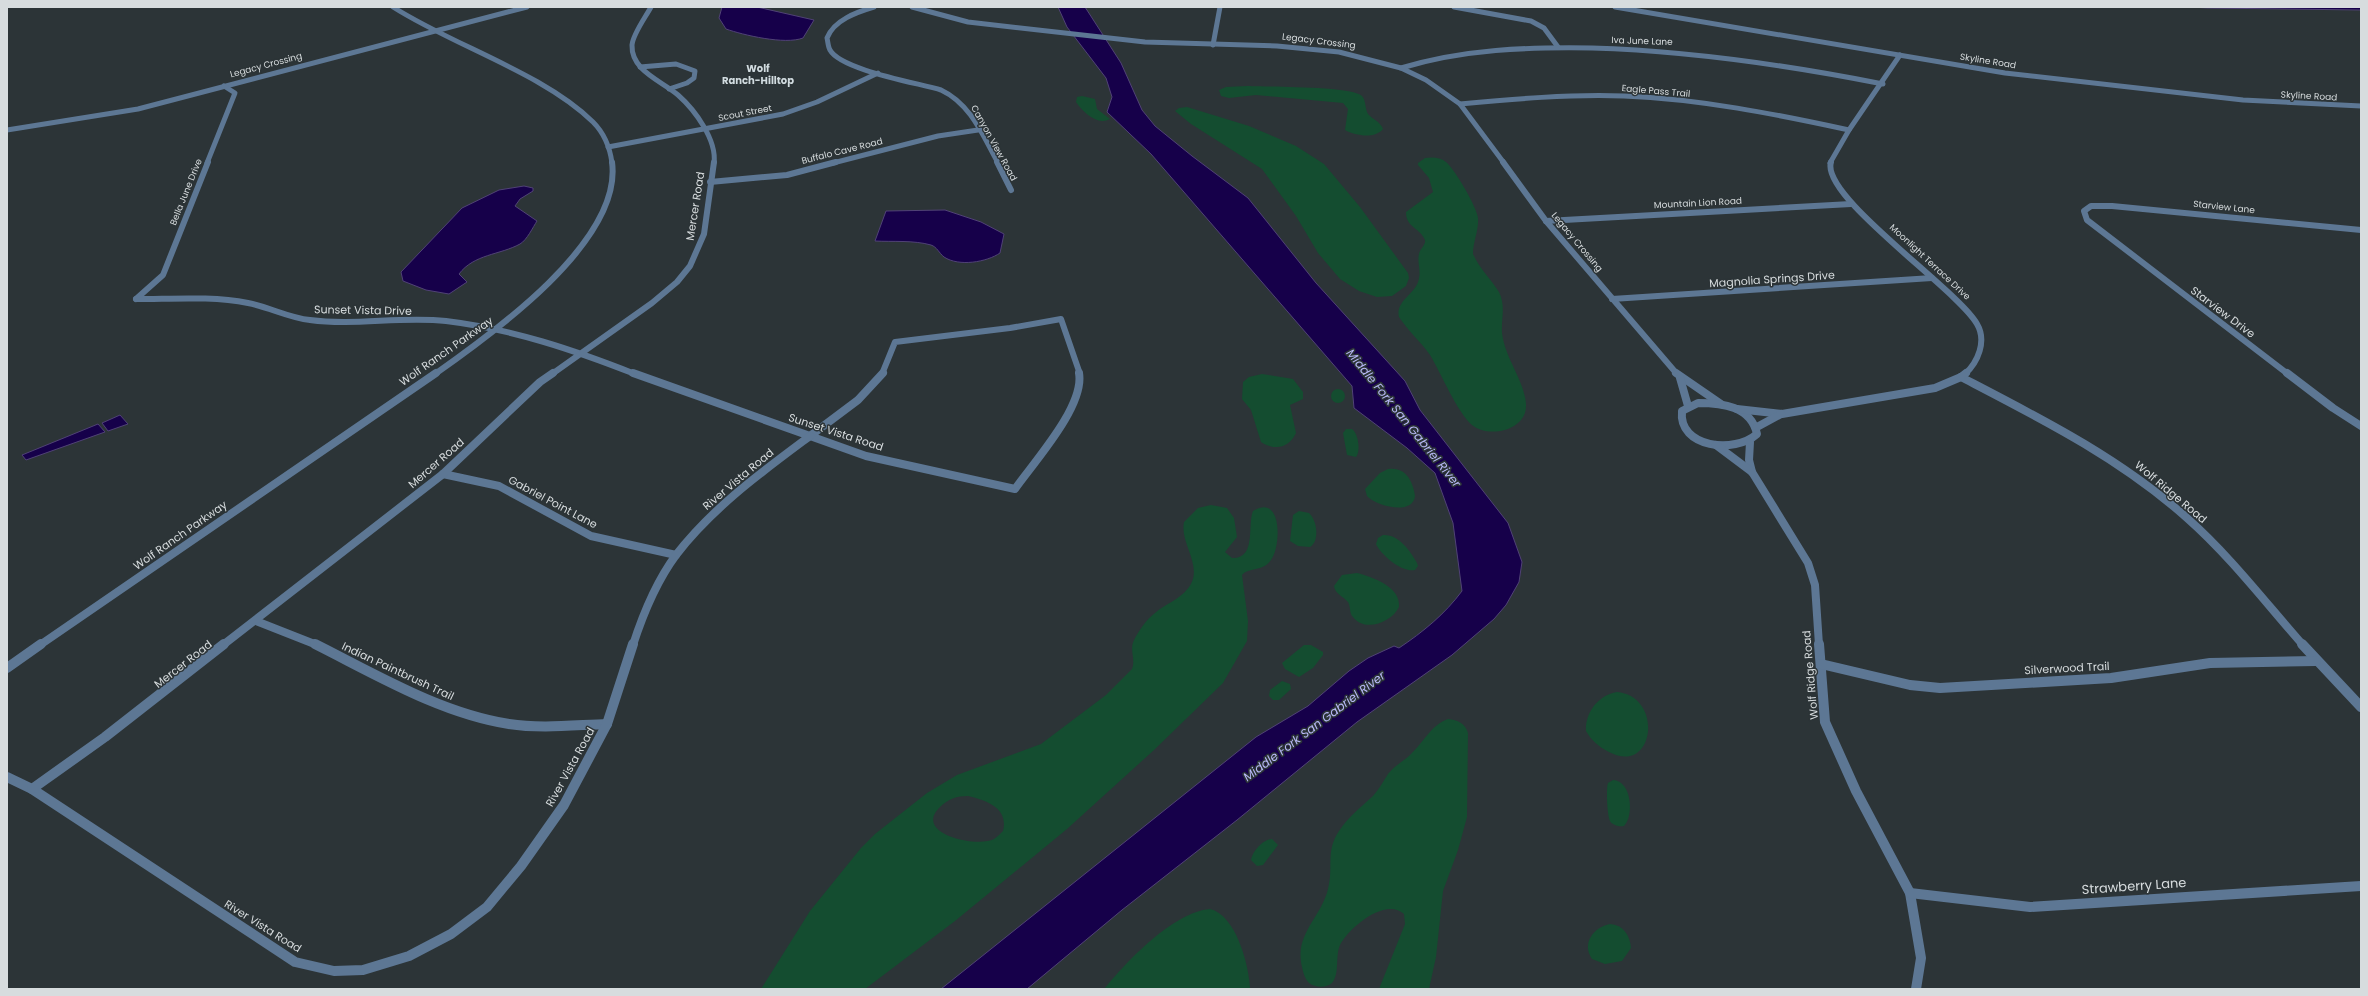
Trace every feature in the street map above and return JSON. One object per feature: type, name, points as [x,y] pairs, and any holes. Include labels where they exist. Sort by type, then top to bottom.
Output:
[{"type":"street","name":"Wolf Ranch Parkway","points":[[7,668],[495,331],[568,263],[592,233],[611,195],[612,162],[608,146],[597,125],[581,110],[555,93],[434,31],[393,7]]},
{"type":"street","name":"Legacy Crossing","points":[[7,130],[122,112],[527,7]]},
{"type":"street","name":"Mercer Road","points":[[32,789],[105,737],[443,474],[540,382],[652,303],[677,282],[690,266],[704,234],[714,160],[713,146],[698,117],[678,95],[640,67],[632,53],[632,43],[651,7]]},
{"type":"street","name":"Canyon View Road","points":[[874,7],[842,21],[828,36],[827,45],[837,58],[844,62],[878,73],[917,81],[952,95],[964,105],[1006,178],[1011,190]]},
{"type":"street","name":"Legacy Crossing","points":[[912,7],[946,18],[968,22],[1126,40],[1305,48],[1352,55],[1401,68],[1426,80],[1460,104],[1546,221],[1680,377],[1721,404]]},
{"type":"street","points":[[1213,45],[1220,7]]},
{"type":"street","points":[[1454,7],[1531,21],[1544,28],[1558,48]]},
{"type":"street","name":"Skyline Road","points":[[1615,7],[2005,73],[2264,102],[2361,106]]},
{"type":"street","name":"Iva June Lane","points":[[1401,68],[1428,59],[1466,51],[1558,48],[1632,48],[1695,52],[1785,64],[1882,84]]},
{"type":"street","name":"Moonlight Terrace Drive","points":[[1737,409],[1782,414],[1935,388],[1961,377],[1971,368],[1979,356],[1981,340],[1978,325],[1960,303],[1851,204],[1831,176],[1830,164],[1849,130],[1882,84],[1900,55]]},
{"type":"street","points":[[640,67],[676,64],[695,71],[694,78],[687,83],[669,89]]},
{"type":"street","name":"Scout Street","points":[[608,146],[763,119],[801,109],[878,73]]},
{"type":"street","name":"Bella June Drive","points":[[136,299],[163,276],[235,93],[224,86]]},
{"type":"street","name":"Eagle Pass Trail","points":[[1460,104],[1577,96],[1657,98],[1745,109],[1849,130]]},
{"type":"street","name":"Buffalo Cave Road","points":[[710,182],[787,174],[938,136],[978,130]]},
{"type":"street","name":"Mountain Lion Road","points":[[1546,221],[1851,204]]},
{"type":"street","name":"Starview Lane","points":[[2086,208],[2091,206],[2119,206],[2361,230]]},
{"type":"street","name":"Starview Drive","points":[[2086,208],[2084,216],[2093,225],[2333,408],[2361,426]]},
{"type":"street","name":"Magnolia Springs Drive","points":[[1612,299],[1932,278]]},
{"type":"street","name":"Sunset Vista Drive","points":[[136,299],[194,299],[248,303],[308,320],[336,322],[445,321],[495,331]]},
{"type":"street","name":"Sunset Vista Road","points":[[495,331],[520,334],[582,353],[681,391],[866,456],[1015,489],[1073,404],[1080,383],[1077,367],[1061,319]]},
{"type":"street","name":"River Vista Road","points":[[7,777],[32,789],[295,962],[334,971],[363,970],[409,956],[451,934],[487,907],[521,866],[564,805],[607,724],[641,621],[655,589],[676,555],[714,513],[750,481],[811,436],[863,394],[884,370],[895,342],[1010,328],[1061,319]]},
{"type":"street","name":"Legacy Crossing","points":[[1680,377],[1688,406],[1698,403],[1721,404],[1737,409],[1752,420],[1757,427]]},
{"type":"street","name":"Wolf Ridge Road","points":[[1961,377],[2048,422],[2138,478],[2187,518],[2227,558],[2316,661],[2361,707]]},
{"type":"street","points":[[1688,406],[1682,411],[1679,417],[1681,424],[1695,438],[1716,445],[1734,446],[1750,442],[1757,434],[1757,427]]},
{"type":"street","name":"Moonlight Terrace Drive","points":[[1757,427],[1782,414]]},
{"type":"street","points":[[1750,442],[1749,460],[1752,472]]},
{"type":"street","name":"Wolf Ridge Road","points":[[1716,445],[1752,472],[1808,563],[1815,585],[1825,722],[1856,791],[1910,892],[1921,958],[1916,989]]},
{"type":"street","name":"Gabriel Point Lane","points":[[443,474],[499,486],[591,536],[676,555]]},
{"type":"street","name":"Indian Paintbrush Trail","points":[[256,621],[300,637],[440,706],[509,724],[541,726],[607,724]]},
{"type":"street","name":"Silverwood Trail","points":[[1821,664],[1910,685],[1940,688],[2111,678],[2210,663],[2316,661]]},
{"type":"street","name":"Strawberry Lane","points":[[1910,892],[2030,907],[2361,886]]},
{"type":"green space","points":[[1248,86],[1343,90],[1355,93],[1362,96],[1368,114],[1380,124],[1383,129],[1375,134],[1365,136],[1354,134],[1345,130],[1348,109],[1343,103],[1256,95],[1229,98],[1221,96],[1219,90],[1226,87]]},
{"type":"green space","points":[[1082,96],[1095,99],[1097,109],[1110,119],[1100,121],[1086,114],[1076,102],[1077,97]]},
{"type":"green space","points":[[1187,107],[1249,126],[1296,146],[1324,164],[1360,207],[1408,273],[1409,278],[1406,286],[1392,296],[1377,297],[1359,291],[1340,279],[1318,253],[1296,216],[1262,169],[1191,124],[1175,111],[1179,108]]},
{"type":"green space","points":[[1425,158],[1439,158],[1444,160],[1450,166],[1465,188],[1477,213],[1478,222],[1473,254],[1478,264],[1499,292],[1501,297],[1503,307],[1502,333],[1504,343],[1525,396],[1525,414],[1520,421],[1506,430],[1488,431],[1479,429],[1466,419],[1455,402],[1430,355],[1399,317],[1400,306],[1417,284],[1419,275],[1419,254],[1425,242],[1422,234],[1408,221],[1406,212],[1433,192],[1429,178],[1418,165],[1418,163]]},
{"type":"green space","points":[[1262,374],[1293,379],[1303,392],[1303,399],[1290,405],[1296,433],[1286,445],[1276,447],[1266,445],[1261,442],[1251,410],[1242,399],[1243,382],[1249,377]]},
{"type":"green space","points":[[1335,389],[1341,389],[1345,393],[1345,399],[1341,403],[1335,403],[1331,399],[1331,393]]},
{"type":"green space","points":[[1346,429],[1352,429],[1356,434],[1359,447],[1356,457],[1347,455],[1343,433]]},
{"type":"green space","points":[[1388,469],[1400,470],[1408,476],[1415,496],[1413,502],[1408,506],[1386,506],[1372,500],[1367,496],[1365,489],[1380,473]]},
{"type":"green space","points":[[1211,505],[1227,508],[1234,518],[1237,537],[1225,552],[1232,558],[1240,557],[1245,553],[1248,547],[1253,511],[1263,507],[1270,509],[1275,515],[1277,524],[1277,544],[1271,560],[1268,564],[1248,571],[1242,575],[1248,621],[1247,641],[1223,683],[1154,750],[1067,829],[955,921],[865,989],[761,989],[810,911],[861,848],[875,834],[927,793],[957,775],[1041,744],[1106,695],[1132,669],[1132,651],[1136,636],[1149,618],[1182,595],[1193,579],[1193,565],[1183,529],[1184,522],[1198,508]],"holes":[[[968,796],[989,803],[994,806],[1003,816],[1003,831],[994,839],[975,842],[962,840],[950,836],[934,825],[934,816],[940,807],[953,798]]]},
{"type":"green space","points":[[1299,511],[1309,513],[1314,520],[1316,535],[1313,544],[1310,547],[1298,546],[1290,541],[1293,515]]},
{"type":"green space","points":[[1383,535],[1394,537],[1403,544],[1417,563],[1418,566],[1415,570],[1404,569],[1398,566],[1382,553],[1376,544],[1378,538]]},
{"type":"green space","points":[[1357,573],[1378,580],[1396,594],[1399,607],[1391,617],[1378,624],[1371,625],[1358,622],[1352,615],[1348,602],[1338,593],[1334,586],[1342,575]]},
{"type":"green space","points":[[1304,645],[1311,645],[1323,652],[1323,655],[1313,668],[1299,677],[1285,669],[1282,663]]},
{"type":"green space","points":[[1282,681],[1290,684],[1291,689],[1279,700],[1273,700],[1269,696],[1270,690]]},
{"type":"green space","points":[[1617,692],[1632,697],[1642,706],[1647,719],[1648,732],[1644,745],[1636,753],[1624,756],[1609,752],[1602,748],[1586,731],[1586,724],[1590,712],[1594,706],[1604,697]]},
{"type":"green space","points":[[1448,719],[1461,723],[1468,733],[1467,817],[1458,850],[1443,891],[1436,957],[1429,989],[1379,989],[1405,924],[1404,914],[1396,910],[1387,909],[1368,917],[1359,923],[1345,938],[1340,945],[1336,975],[1332,983],[1324,987],[1312,985],[1306,980],[1302,969],[1302,945],[1309,926],[1325,899],[1330,881],[1332,846],[1339,831],[1346,821],[1373,796],[1390,771],[1411,754],[1437,725]]},
{"type":"green space","points":[[1613,780],[1624,786],[1629,800],[1629,815],[1624,826],[1614,825],[1609,818],[1607,786],[1608,783]]},
{"type":"green space","points":[[1272,839],[1278,845],[1263,865],[1257,866],[1251,860],[1253,853],[1258,846],[1265,841]]},
{"type":"green space","points":[[1210,909],[1219,913],[1234,931],[1244,955],[1250,989],[1104,989],[1151,940],[1181,919],[1196,912]]},
{"type":"green space","points":[[1610,924],[1619,926],[1625,932],[1629,939],[1631,948],[1622,961],[1605,964],[1592,959],[1588,947],[1594,932],[1599,928]]},
{"type":"water","points":[[722,7],[757,7],[814,20],[803,38],[795,40],[775,40],[726,29],[719,18]]},
{"type":"water","name":"Middle Fork San Gabriel River","points":[[1058,7],[1085,7],[1121,63],[1142,110],[1155,126],[1248,198],[1316,283],[1405,381],[1420,410],[1508,523],[1522,562],[1519,582],[1506,605],[1494,619],[1452,655],[1357,722],[1237,820],[1122,910],[1027,989],[941,989],[1256,737],[1308,706],[1349,671],[1368,658],[1394,646],[1399,648],[1408,642],[1441,615],[1462,591],[1453,523],[1435,473],[1407,448],[1354,408],[1352,386],[1151,154],[1107,112],[1112,97],[1106,78],[1067,27]]},
{"type":"water","points":[[2191,7],[2361,7],[2361,10],[2208,8]]},
{"type":"water","points":[[524,186],[533,188],[533,191],[520,199],[515,206],[537,221],[523,242],[512,248],[472,262],[459,274],[467,282],[449,294],[426,290],[403,281],[401,272],[462,208],[499,190]]},
{"type":"water","points":[[945,210],[981,222],[1004,234],[1000,253],[981,261],[965,263],[950,260],[944,257],[935,247],[924,243],[875,241],[886,211]]},
{"type":"water","points":[[120,415],[128,424],[108,431],[102,423]]},
{"type":"water","points":[[98,424],[105,432],[26,460],[22,455]]},
{"type":"district","name":"Wolf Ranch-Hilltop","points":[[758,74]]}]
